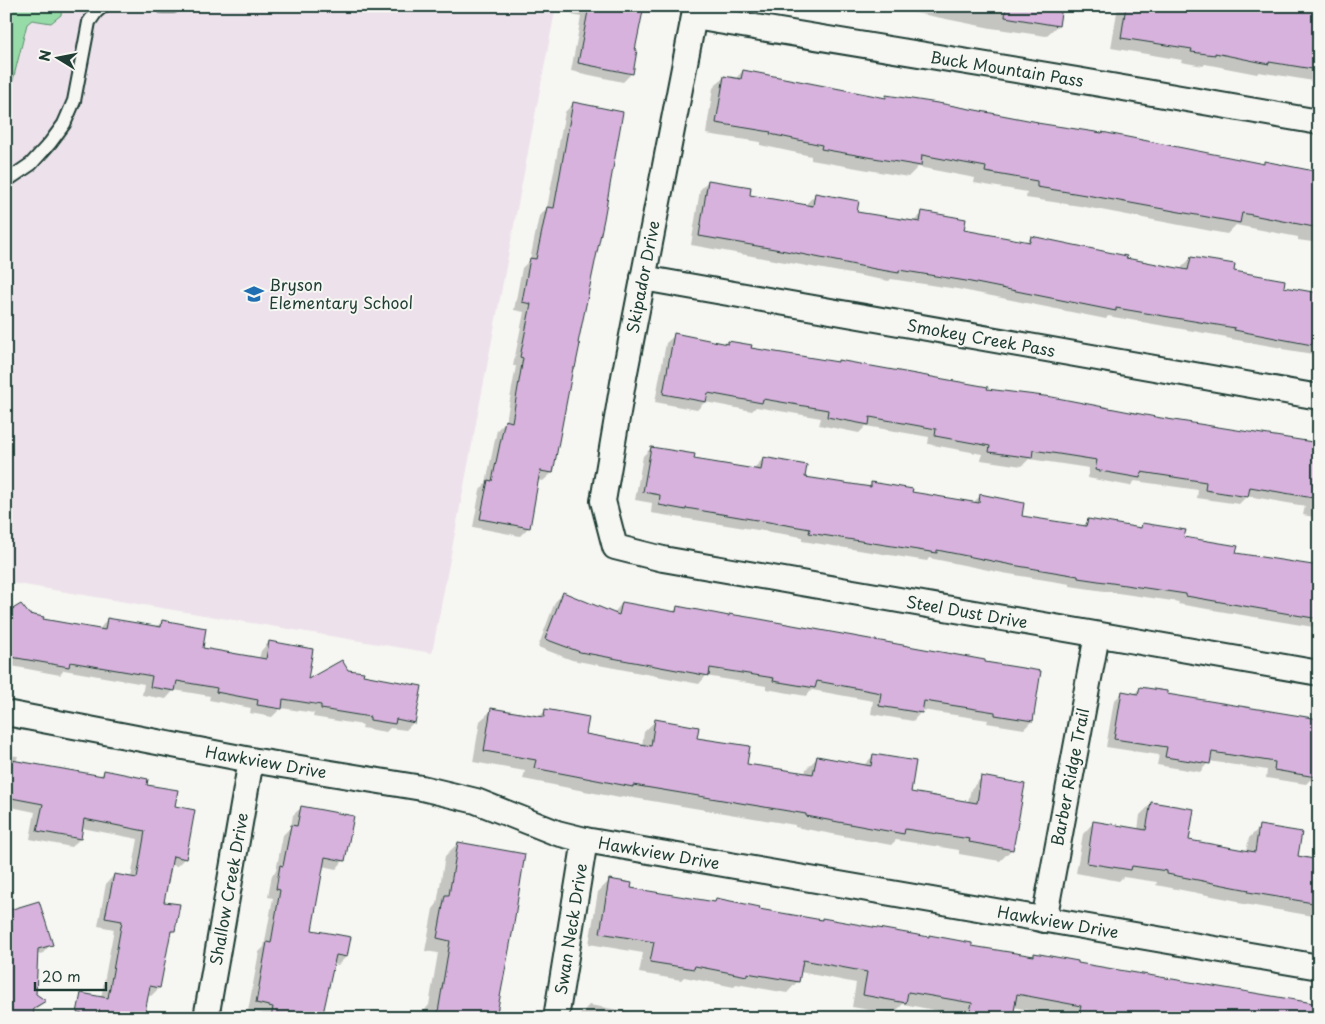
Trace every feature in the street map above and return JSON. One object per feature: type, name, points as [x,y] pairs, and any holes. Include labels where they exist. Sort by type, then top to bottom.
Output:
[{"type":"street","name":"Buck Mountain Pass","points":[[695,12],[1319,122]]},
{"type":"street","name":"Skipador Drive","points":[[615,547],[603,501],[624,377],[695,12]]},
{"type":"street","name":"Smokey Creek Pass","points":[[643,278],[1319,397]]},
{"type":"street","name":"Steel Dust Drive","points":[[615,547],[663,559],[1319,673]]},
{"type":"street","name":"Barber Ridge Trail","points":[[1044,920],[1097,635]]},
{"type":"street","name":"Hawkview Drive","points":[[6,713],[251,760],[422,788],[476,801],[557,833],[585,840],[1319,967]]},
{"type":"street","name":"Shallow Creek Drive","points":[[206,1018],[251,760]]},
{"type":"street","name":"Swan Neck Drive","points":[[556,1018],[585,840]]},
{"type":"lane","points":[[6,180],[31,164],[64,124],[74,101],[89,22],[103,6]]},
{"type":"lane","points":[[162,6],[173,6]]},
{"type":"shaded area","name":"Bryson Elementary School","points":[[6,6],[556,6],[432,653],[6,582]]},
{"type":"green space","points":[[6,6],[63,6],[61,15],[51,23],[32,20],[27,24],[11,88],[6,87]]},
{"type":"building","points":[[589,6],[644,6],[635,50],[637,50],[633,74],[578,63]]},
{"type":"building","points":[[1006,6],[1062,6],[1059,26],[1005,17]]},
{"type":"building","points":[[1126,6],[1319,6],[1319,70],[1269,62],[1269,64],[1215,53],[1215,55],[1191,52],[1192,49],[1121,38]]},
{"type":"building","points":[[743,70],[886,98],[886,95],[944,104],[1037,123],[1102,132],[1264,164],[1264,161],[1319,172],[1319,228],[1242,213],[1240,223],[1037,187],[1037,181],[985,172],[986,167],[922,155],[921,166],[821,149],[822,145],[770,134],[771,132],[716,123],[724,76],[741,79]]},
{"type":"building","points":[[573,102],[623,112],[604,219],[578,343],[580,344],[575,368],[573,368],[553,473],[540,471],[530,528],[480,519],[488,480],[492,481],[505,420],[512,422],[523,358],[520,357],[531,304],[522,302],[530,258],[536,259],[547,207],[554,208]]},
{"type":"building","points":[[708,180],[751,187],[750,195],[813,206],[815,193],[859,201],[857,212],[920,222],[922,211],[966,219],[964,230],[1030,242],[1031,236],[1188,270],[1191,257],[1235,264],[1234,271],[1285,280],[1284,287],[1319,293],[1319,333],[1314,332],[1312,345],[1234,330],[1235,328],[1116,308],[1116,311],[966,281],[899,270],[899,273],[875,269],[699,236]]},
{"type":"building","points":[[674,333],[728,344],[728,341],[752,345],[751,348],[838,362],[838,360],[988,387],[987,389],[1052,397],[1161,418],[1319,443],[1319,499],[1250,487],[1248,497],[1205,490],[1206,482],[1141,472],[1140,478],[1095,470],[1097,460],[1033,450],[1032,458],[989,452],[990,446],[935,436],[936,429],[870,417],[869,425],[827,417],[828,410],[763,399],[762,403],[708,393],[706,402],[663,394]]},
{"type":"building","points":[[651,447],[695,454],[694,459],[761,470],[763,457],[807,465],[805,477],[871,487],[871,482],[913,489],[912,492],[979,503],[980,494],[1024,503],[1022,516],[1086,526],[1088,519],[1141,528],[1142,523],[1186,530],[1184,537],[1238,546],[1236,553],[1319,566],[1319,619],[1186,596],[1186,594],[1078,578],[1078,576],[937,550],[937,553],[809,533],[810,529],[659,505],[660,495],[643,492]]},
{"type":"building","points":[[563,592],[619,615],[622,602],[676,612],[677,606],[729,616],[729,614],[754,618],[1041,671],[1033,721],[995,715],[995,712],[924,701],[922,713],[879,706],[881,693],[817,681],[815,688],[773,681],[774,678],[710,668],[709,676],[580,652],[545,639]]},
{"type":"building","points":[[21,604],[29,614],[44,617],[43,619],[105,630],[107,618],[161,627],[162,620],[206,628],[203,648],[266,659],[269,641],[313,649],[308,679],[342,660],[348,670],[364,672],[363,675],[422,686],[415,723],[396,719],[395,724],[370,720],[370,717],[321,709],[321,705],[283,699],[282,709],[257,705],[258,700],[216,692],[217,688],[177,681],[175,691],[150,687],[152,676],[70,662],[69,667],[11,657],[12,652],[6,651],[6,613]]},
{"type":"building","points":[[1140,687],[1167,691],[1167,694],[1319,719],[1319,757],[1316,777],[1274,770],[1275,762],[1212,752],[1210,764],[1165,757],[1167,747],[1114,739],[1122,691],[1138,694]]},
{"type":"building","points":[[491,708],[544,717],[545,709],[589,717],[586,734],[651,746],[655,719],[699,727],[697,738],[750,746],[747,764],[813,774],[817,756],[871,766],[873,754],[916,761],[911,792],[977,803],[981,776],[1025,784],[1013,850],[969,842],[970,839],[905,829],[904,834],[806,816],[806,814],[633,785],[633,787],[534,768],[536,760],[484,751]]},
{"type":"building","points":[[6,759],[103,776],[104,770],[148,779],[147,785],[178,790],[175,806],[195,810],[186,859],[173,856],[164,902],[180,904],[175,931],[171,931],[160,988],[150,986],[144,1018],[88,1018],[88,1015],[77,1013],[81,993],[108,998],[122,921],[105,918],[114,874],[137,878],[145,831],[84,819],[81,839],[37,831],[43,804],[6,797]]},
{"type":"building","points":[[1151,802],[1194,809],[1189,840],[1255,852],[1259,825],[1302,832],[1298,856],[1319,860],[1319,904],[1248,892],[1249,890],[1167,874],[1167,871],[1132,866],[1131,870],[1087,863],[1093,821],[1146,830]]},
{"type":"building","points":[[301,806],[354,816],[345,861],[325,857],[312,930],[351,937],[347,957],[336,955],[322,1018],[271,1018],[273,1007],[256,1003],[267,942],[271,943],[280,890],[276,889],[280,865],[283,866],[291,825],[297,826]]},
{"type":"building","points":[[458,842],[525,854],[496,1018],[437,1018],[450,941],[437,938],[445,895],[449,895]]},
{"type":"building","points":[[609,879],[632,883],[631,888],[715,902],[716,898],[760,907],[759,909],[929,937],[929,935],[972,943],[972,946],[1034,956],[1034,953],[1078,961],[1078,963],[1319,1004],[1319,1018],[1078,1018],[1081,1006],[1017,994],[1013,1017],[970,1011],[972,1003],[908,992],[906,1003],[863,995],[867,972],[803,960],[799,982],[747,973],[747,976],[695,966],[694,969],[650,962],[654,942],[600,933]]},
{"type":"building","points":[[39,901],[53,945],[38,949],[36,994],[46,1001],[34,1008],[33,1018],[6,1018],[6,911]]},
{"type":"place","name":"Bryson Elementary School","points":[[254,294]]}]
